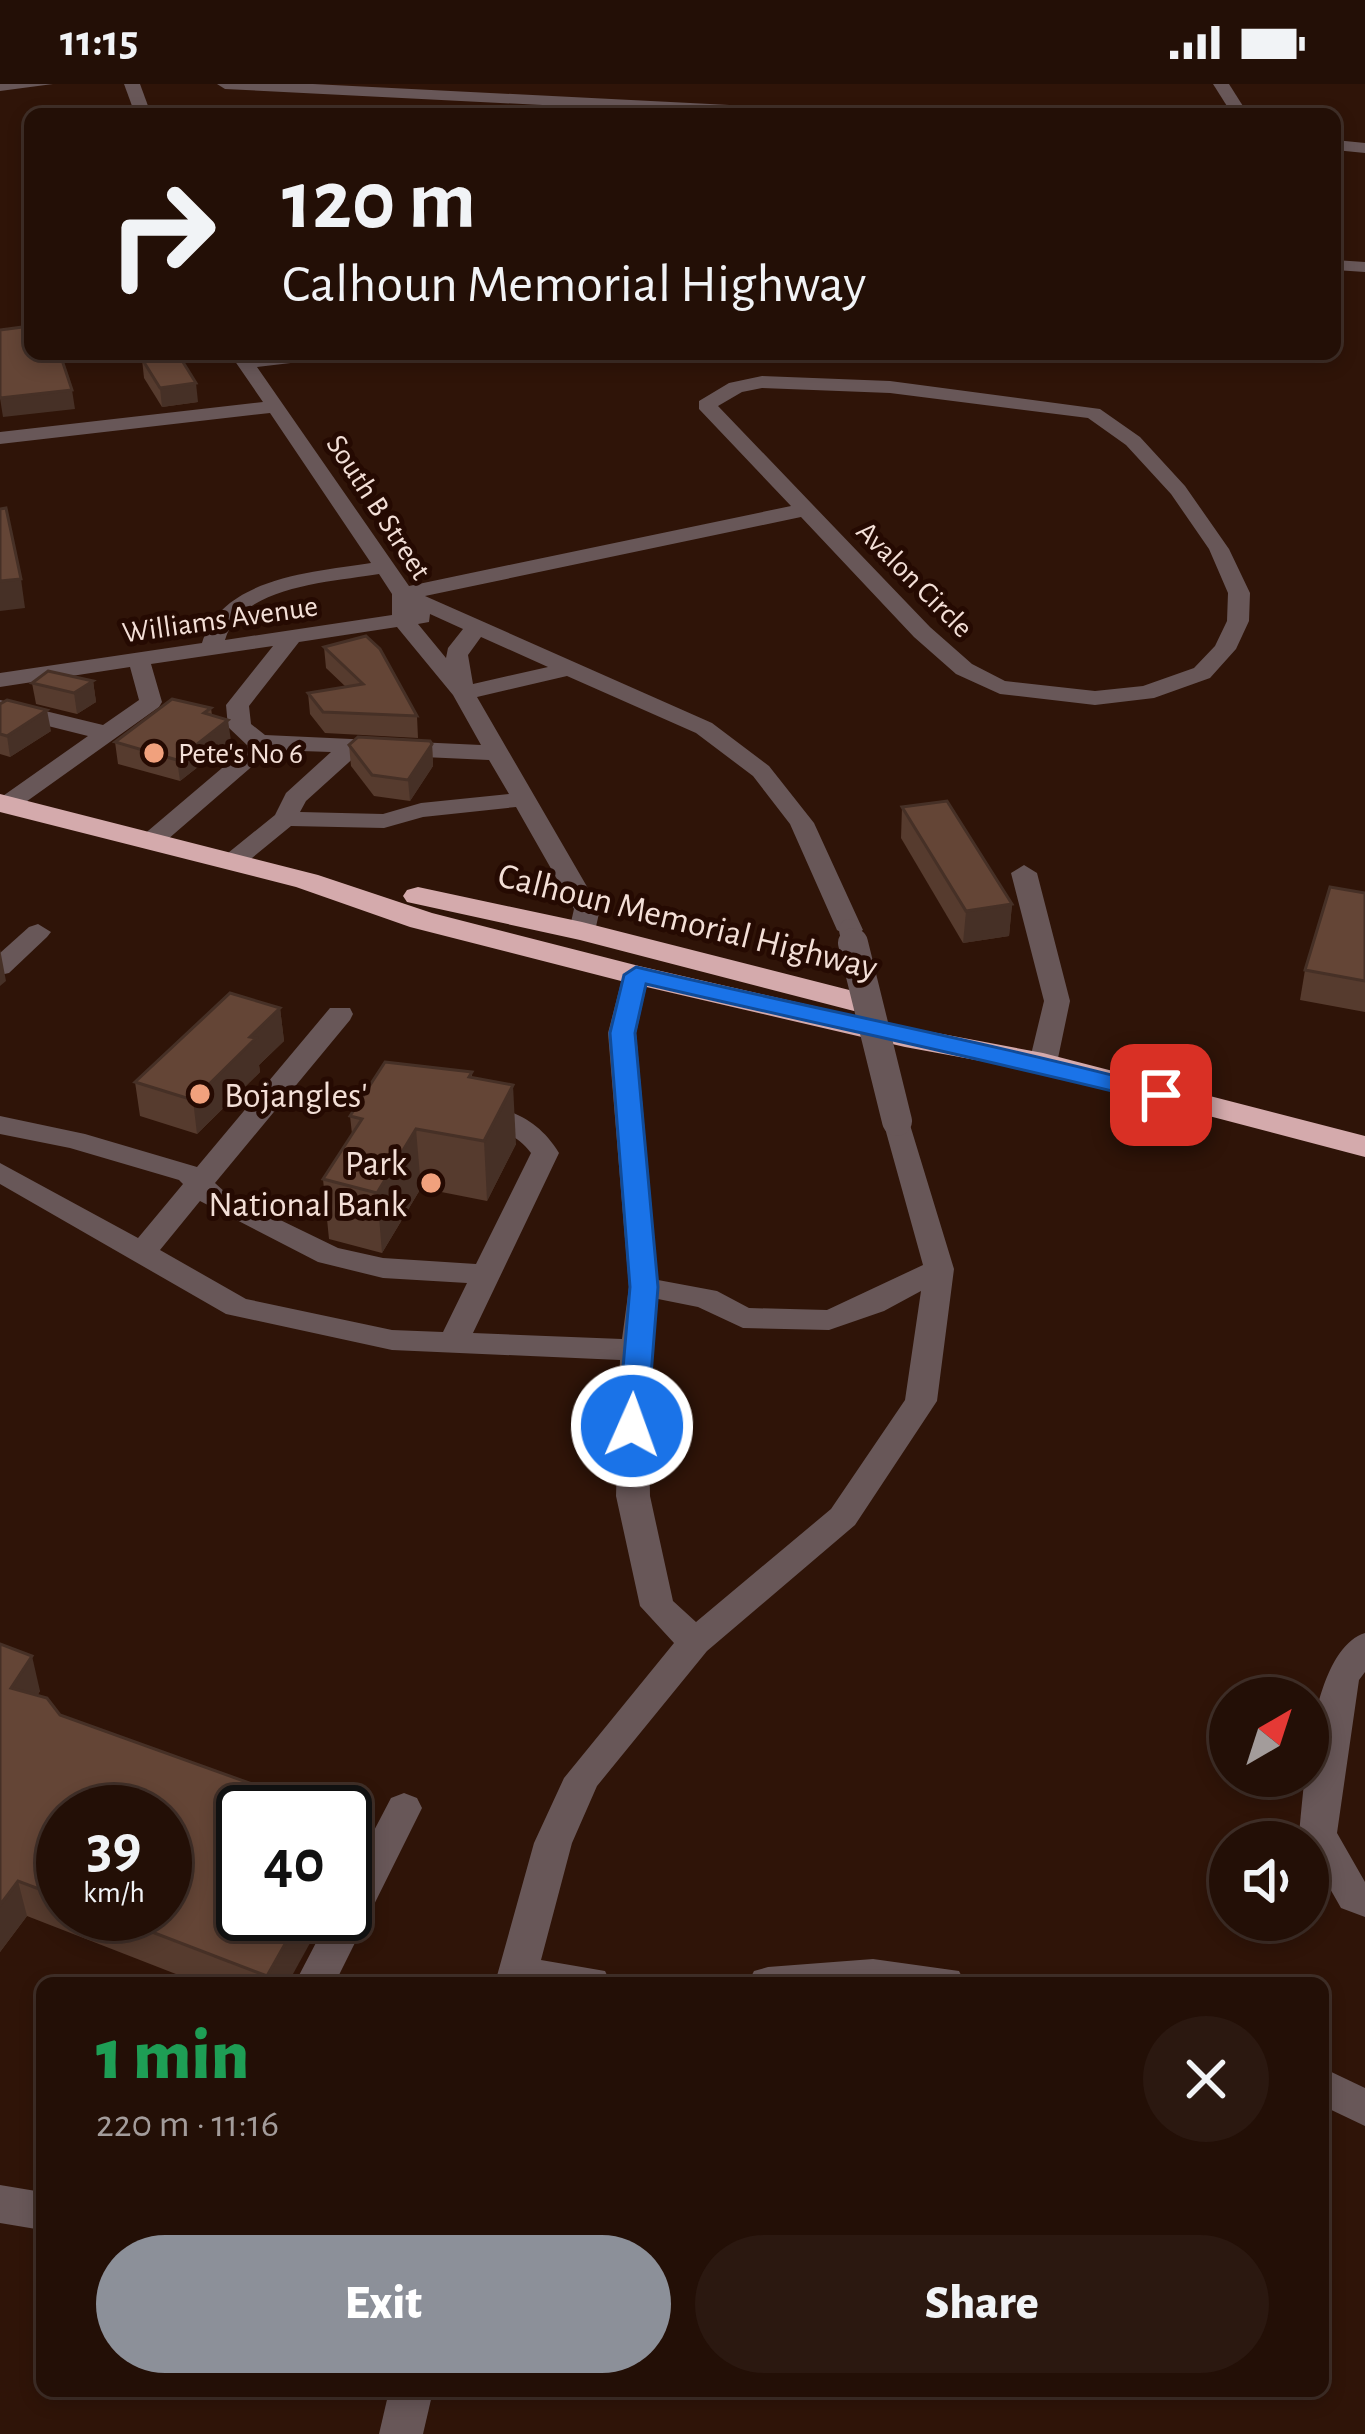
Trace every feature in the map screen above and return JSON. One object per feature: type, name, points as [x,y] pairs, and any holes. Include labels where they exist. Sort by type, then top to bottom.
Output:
[{"type":"highway","name":"Calhoun Memorial Highway","points":[[4,803],[308,881],[421,920],[636,975],[1043,1064],[1365,1147]]},
{"type":"highway","name":"Calhoun Memorial Highway","points":[[308,881],[444,900],[582,932],[951,1025],[1043,1064]]},
{"type":"street","points":[[0,86],[45,84]]},
{"type":"street","points":[[225,84],[617,108]]},
{"type":"street","name":"South B Street","points":[[242,360],[403,594],[404,620],[463,693],[587,909],[582,932]]},
{"type":"street","name":"Avalon Circle","points":[[798,382],[890,387],[1093,413],[1132,442],[1178,490],[1219,549],[1239,592],[1238,621],[1225,650],[1202,673],[1146,693],[1095,698],[1000,687],[964,669],[922,632],[802,510],[706,405],[736,387],[798,382]]},
{"type":"street","points":[[0,438],[273,407]]},
{"type":"street","points":[[403,594],[802,510]]},
{"type":"street","points":[[211,651],[212,632],[219,622],[251,596],[385,567]]},
{"type":"street","points":[[403,594],[704,728],[761,771],[802,823],[850,931],[938,1269],[922,1401],[843,1517],[694,1642],[581,1778],[553,1843],[516,1977]]},
{"type":"street","name":"Williams Avenue","points":[[0,680],[289,640],[447,612]]},
{"type":"street","points":[[481,627],[462,638],[456,652],[463,693],[575,668]]},
{"type":"street","points":[[289,640],[237,705],[240,727],[259,742],[350,748],[439,781],[526,800]]},
{"type":"street","points":[[4,803],[151,702],[139,661]]},
{"type":"street","points":[[0,707],[106,733]]},
{"type":"street","points":[[151,841],[260,748],[259,742]]},
{"type":"street","points":[[232,862],[285,819],[295,798],[350,748]]},
{"type":"street","points":[[285,819],[384,821],[439,781],[498,753]]},
{"type":"street","points":[[1024,873],[1058,1001],[1043,1064]]},
{"type":"street","points":[[0,967],[38,932]]},
{"type":"street","points":[[636,975],[622,1033],[644,1287],[632,1496],[657,1606],[694,1642]]},
{"type":"street","points":[[142,1252],[340,1014]]},
{"type":"street","points":[[442,1103],[503,1117],[535,1134],[545,1153],[453,1343]]},
{"type":"street","points":[[0,1125],[189,1174],[218,1200],[329,1255],[383,1268],[486,1274]]},
{"type":"street","points":[[0,1172],[237,1306],[392,1340],[637,1351]]},
{"type":"street","points":[[644,1287],[706,1298],[743,1318],[829,1320],[872,1304],[938,1269]]},
{"type":"street","points":[[1365,1646],[1342,1677],[1322,1780],[1318,1834],[1354,1897],[1365,1900]]},
{"type":"street","points":[[318,1977],[404,1808]]},
{"type":"street","points":[[846,1977],[891,1977]]},
{"type":"street","points":[[1329,2089],[1365,2108]]},
{"type":"street","points":[[0,2204],[36,2210]]},
{"type":"street","points":[[400,2434],[409,2397]]},
{"type":"building","points":[[24,327],[24,360],[62,360],[72,390],[0,398],[0,330]]},
{"type":"building","points":[[143,360],[182,360],[196,383],[160,388]]},
{"type":"building","points":[[6,508],[21,579],[0,581],[0,509]]},
{"type":"building","points":[[366,636],[380,649],[417,716],[323,712],[308,693],[363,684],[324,647]]},
{"type":"building","points":[[48,671],[93,681],[74,693],[32,683]]},
{"type":"building","points":[[172,699],[211,708],[204,713],[228,720],[177,760],[115,742]]},
{"type":"building","points":[[7,700],[47,710],[7,736],[0,734],[0,704]]},
{"type":"building","points":[[358,737],[432,744],[408,780],[372,775],[349,745]]},
{"type":"building","points":[[947,801],[1012,904],[966,911],[902,807]]},
{"type":"building","points":[[1330,887],[1365,893],[1365,981],[1305,970]]},
{"type":"building","points":[[230,993],[280,1008],[193,1100],[135,1082]]},
{"type":"building","points":[[385,1062],[472,1072],[469,1077],[513,1085],[484,1141],[416,1129],[377,1193],[323,1179],[362,1119],[350,1116]]},
{"type":"building","points":[[0,1644],[32,1656],[11,1688],[47,1698],[60,1715],[255,1785],[216,1785],[216,1941],[287,1941],[267,1976],[176,1941],[192,1941],[192,1785],[36,1785],[36,1888],[18,1881],[0,1905]]},
{"type":"place","name":"Pete's No 6","points":[[154,753]]},
{"type":"place","name":"Bojangles'","points":[[200,1094]]},
{"type":"place","name":"Park National Bank","points":[[431,1183]]},
{"type":"route","points":[[632,1426],[644,1287],[622,1033],[636,975],[1043,1064],[1161,1095]]}]
